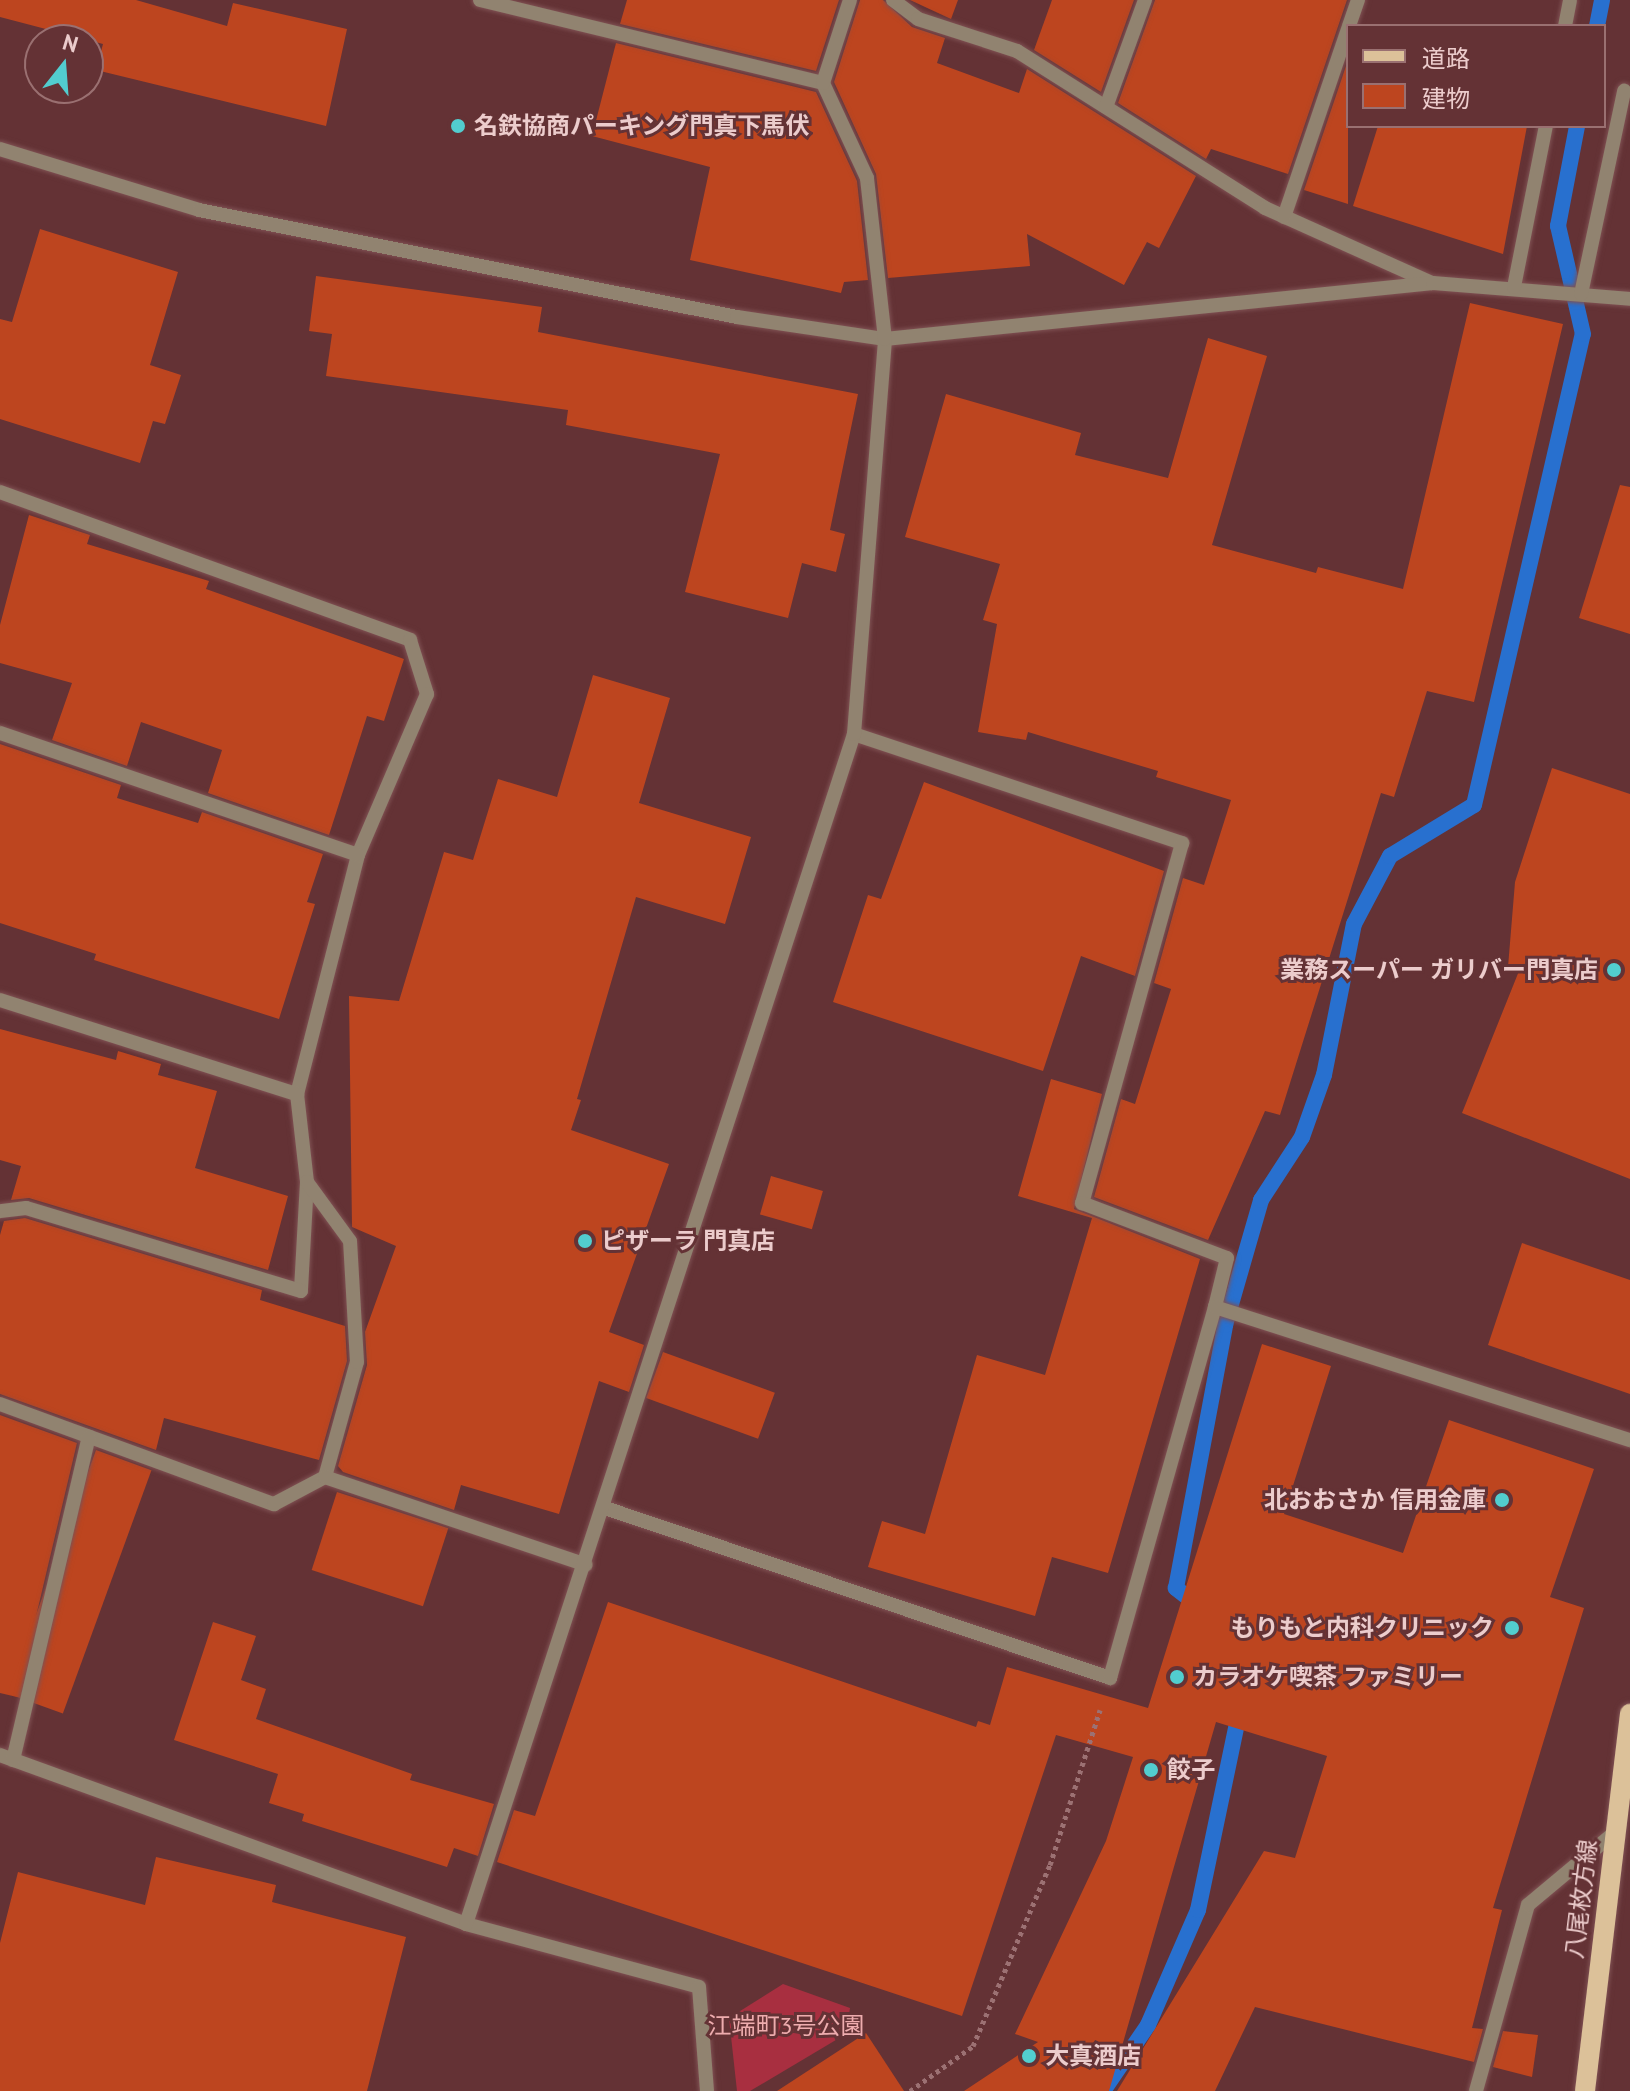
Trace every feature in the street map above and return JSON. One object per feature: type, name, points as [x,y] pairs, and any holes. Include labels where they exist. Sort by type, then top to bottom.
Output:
[{"type":"main road","name":"八尾枚方線","points":[[1585,2091],[1630,1714]]},
{"type":"street","points":[[480,0],[823,83]]},
{"type":"street","points":[[466,1924],[605,1508],[854,734],[885,339],[867,178],[823,83],[850,0]]},
{"type":"street","points":[[893,0],[918,19],[1017,51],[1284,217],[1433,283]]},
{"type":"street","points":[[1106,107],[1145,0]]},
{"type":"street","points":[[1350,24],[1358,0]]},
{"type":"street","points":[[1565,24],[1570,0]]},
{"type":"street","points":[[1284,217],[1346,37]]},
{"type":"street","points":[[1581,294],[1624,91]]},
{"type":"street","points":[[1514,287],[1546,128]]},
{"type":"street","points":[[0,149],[199,210],[737,317],[885,339],[1433,283],[1514,287],[1630,299]]},
{"type":"street","points":[[0,492],[410,640],[427,694],[358,855],[297,1094],[307,1182],[301,1291],[26,1208],[0,1211]]},
{"type":"street","points":[[0,733],[358,855]]},
{"type":"street","points":[[605,1508],[1110,1678],[1227,1258],[1082,1203],[1182,843],[854,734]]},
{"type":"street","points":[[0,1000],[297,1094]]},
{"type":"street","points":[[307,1182],[350,1241],[357,1362],[325,1477]]},
{"type":"street","points":[[1215,1307],[1630,1440]]},
{"type":"street","points":[[0,1404],[274,1504],[325,1477],[586,1565]]},
{"type":"street","points":[[89,1437],[6,1757],[466,1924],[699,1987],[707,2091]]},
{"type":"street","points":[[1476,2091],[1528,1905],[1614,1833]]},
{"type":"path","points":[[910,2091],[973,2046],[1050,1865],[1110,1678]]},
{"type":"green space","name":"江端町3号公園","points":[[783,1984],[850,2008],[846,2034],[750,2091],[737,2091],[729,2018]]},
{"type":"building","points":[[0,0],[136,0],[227,26],[233,3],[347,29],[326,126],[104,72],[104,24],[27,24],[0,17]]},
{"type":"building","points":[[627,0],[839,0],[816,71],[620,24]]},
{"type":"building","points":[[860,0],[883,0],[912,27],[945,38],[937,63],[1019,93],[1027,69],[1196,176],[1159,248],[1147,242],[1124,285],[1027,234],[1030,266],[888,278],[876,174],[834,82]]},
{"type":"building","points":[[910,0],[958,0],[951,19]]},
{"type":"building","points":[[1052,0],[1134,0],[1101,92],[1034,50]]},
{"type":"building","points":[[1155,0],[1347,0],[1288,174],[1211,149],[1206,159],[1118,103]]},
{"type":"building","points":[[616,43],[816,92],[857,181],[868,280],[844,282],[841,293],[690,260],[710,167],[592,136]]},
{"type":"building","points":[[1346,66],[1348,204],[1304,190]]},
{"type":"building","points":[[1377,128],[1527,128],[1503,254],[1353,206]]},
{"type":"building","points":[[40,229],[178,272],[150,365],[181,375],[165,424],[153,421],[140,463],[0,419],[0,319],[12,322]]},
{"type":"building","points":[[316,276],[542,307],[538,332],[858,394],[830,530],[845,534],[836,572],[802,563],[788,618],[685,592],[720,454],[566,425],[568,410],[326,376],[332,334],[309,331]]},
{"type":"building","points":[[1470,303],[1563,324],[1474,702],[1427,691],[1394,797],[1381,793],[1280,1115],[1265,1111],[1208,1240],[1094,1197],[1121,1099],[1135,1104],[1171,989],[1154,983],[1183,878],[1204,885],[1231,800],[1156,777],[1158,771],[1028,732],[1026,740],[978,732],[997,624],[983,620],[1000,564],[905,537],[946,394],[1081,433],[1075,455],[1168,478],[1208,338],[1267,356],[1212,545],[1316,573],[1318,567],[1403,589]]},
{"type":"building","points":[[1620,485],[1630,487],[1630,634],[1579,618]]},
{"type":"building","points":[[29,515],[90,535],[87,544],[209,581],[206,589],[404,659],[384,721],[367,716],[329,835],[208,793],[222,750],[141,722],[127,766],[52,740],[72,683],[0,663],[0,625]]},
{"type":"building","points":[[593,675],[670,698],[639,803],[751,837],[725,924],[636,897],[577,1099],[581,1100],[571,1130],[669,1164],[609,1332],[644,1345],[629,1392],[599,1381],[559,1514],[461,1485],[454,1510],[343,1472],[338,1466],[367,1365],[365,1332],[396,1246],[352,1227],[349,996],[399,1001],[444,852],[473,860],[498,779],[557,797]]},
{"type":"building","points":[[0,744],[121,785],[117,798],[198,823],[202,812],[323,854],[307,902],[315,904],[279,1019],[94,960],[96,954],[0,923]]},
{"type":"building","points":[[1552,768],[1630,794],[1630,1179],[1462,1113],[1519,971],[1508,967],[1515,882]]},
{"type":"building","points":[[924,782],[1164,871],[1135,976],[1081,956],[1043,1071],[833,1002],[868,895],[881,899]]},
{"type":"building","points":[[0,1029],[116,1060],[118,1051],[161,1064],[158,1075],[217,1091],[195,1168],[288,1196],[268,1270],[29,1198],[11,1200],[21,1166],[0,1160]]},
{"type":"building","points":[[1051,1079],[1102,1094],[1074,1209],[1200,1259],[1108,1573],[1052,1557],[1035,1616],[868,1567],[882,1521],[925,1534],[977,1355],[1045,1375],[1092,1218],[1018,1196]]},
{"type":"building","points":[[771,1176],[823,1191],[812,1229],[760,1214]]},
{"type":"building","points":[[25,1218],[262,1290],[260,1300],[345,1326],[347,1361],[319,1460],[164,1418],[156,1450],[0,1394],[0,1235],[4,1221]]},
{"type":"building","points":[[1522,1243],[1630,1280],[1630,1394],[1488,1345]]},
{"type":"building","points":[[1262,1344],[1331,1366],[1284,1514],[1403,1553],[1449,1420],[1594,1469],[1550,1597],[1584,1608],[1493,1908],[1502,1910],[1472,2028],[1483,2029],[1474,2062],[1255,2007],[1215,2091],[1117,2091],[1264,1851],[1295,1858],[1327,1756],[1216,1722],[1109,2091],[964,2091],[1038,2042],[1015,2034],[1106,1841],[1133,1757],[1056,1735],[962,2016],[497,1862],[514,1810],[535,1816],[608,1602],[976,1727],[978,1721],[990,1725],[1007,1667],[1148,1708]]},
{"type":"building","points":[[663,1352],[775,1393],[758,1439],[646,1398]]},
{"type":"building","points":[[0,1415],[77,1443],[17,1697],[0,1693]]},
{"type":"building","points":[[96,1450],[151,1470],[63,1714],[7,1693]]},
{"type":"building","points":[[337,1492],[448,1528],[423,1606],[312,1570]]},
{"type":"building","points":[[213,1622],[256,1636],[241,1680],[266,1689],[256,1719],[412,1774],[410,1780],[494,1804],[478,1856],[454,1848],[447,1867],[302,1821],[304,1814],[269,1803],[278,1774],[174,1740]]},
{"type":"building","points":[[156,1857],[276,1885],[272,1902],[406,1937],[367,2091],[0,2091],[0,1943],[18,1872],[145,1905]]},
{"type":"building","points":[[1503,2031],[1538,2035],[1532,2077],[1493,2067]]},
{"type":"building","points":[[866,2033],[904,2091],[777,2091]]},
{"type":"waterway","points":[[1597,24],[1602,0]]},
{"type":"waterway","points":[[1200,1607],[1176,1588],[1225,1325],[1261,1200],[1302,1137],[1324,1075],[1354,924],[1390,856],[1474,805],[1583,334],[1558,226],[1577,128]]},
{"type":"waterway","points":[[1103,2091],[1148,2025],[1198,1910],[1240,1709]]},
{"type":"place","name":"名鉄協商パーキング門真下馬伏","points":[[458,126]]},
{"type":"place","name":"業務スーパー ガリバー門真店","points":[[1614,970]]},
{"type":"place","name":"ピザーラ 門真店","points":[[585,1241]]},
{"type":"place","name":"北おおさか 信用金庫","points":[[1502,1500]]},
{"type":"place","name":"もりもと内科クリニック","points":[[1512,1628]]},
{"type":"place","name":"カラオケ喫茶 ファミリー","points":[[1177,1677]]},
{"type":"place","name":"餃子","points":[[1151,1770]]},
{"type":"place","name":"大真酒店","points":[[1029,2056]]}]
